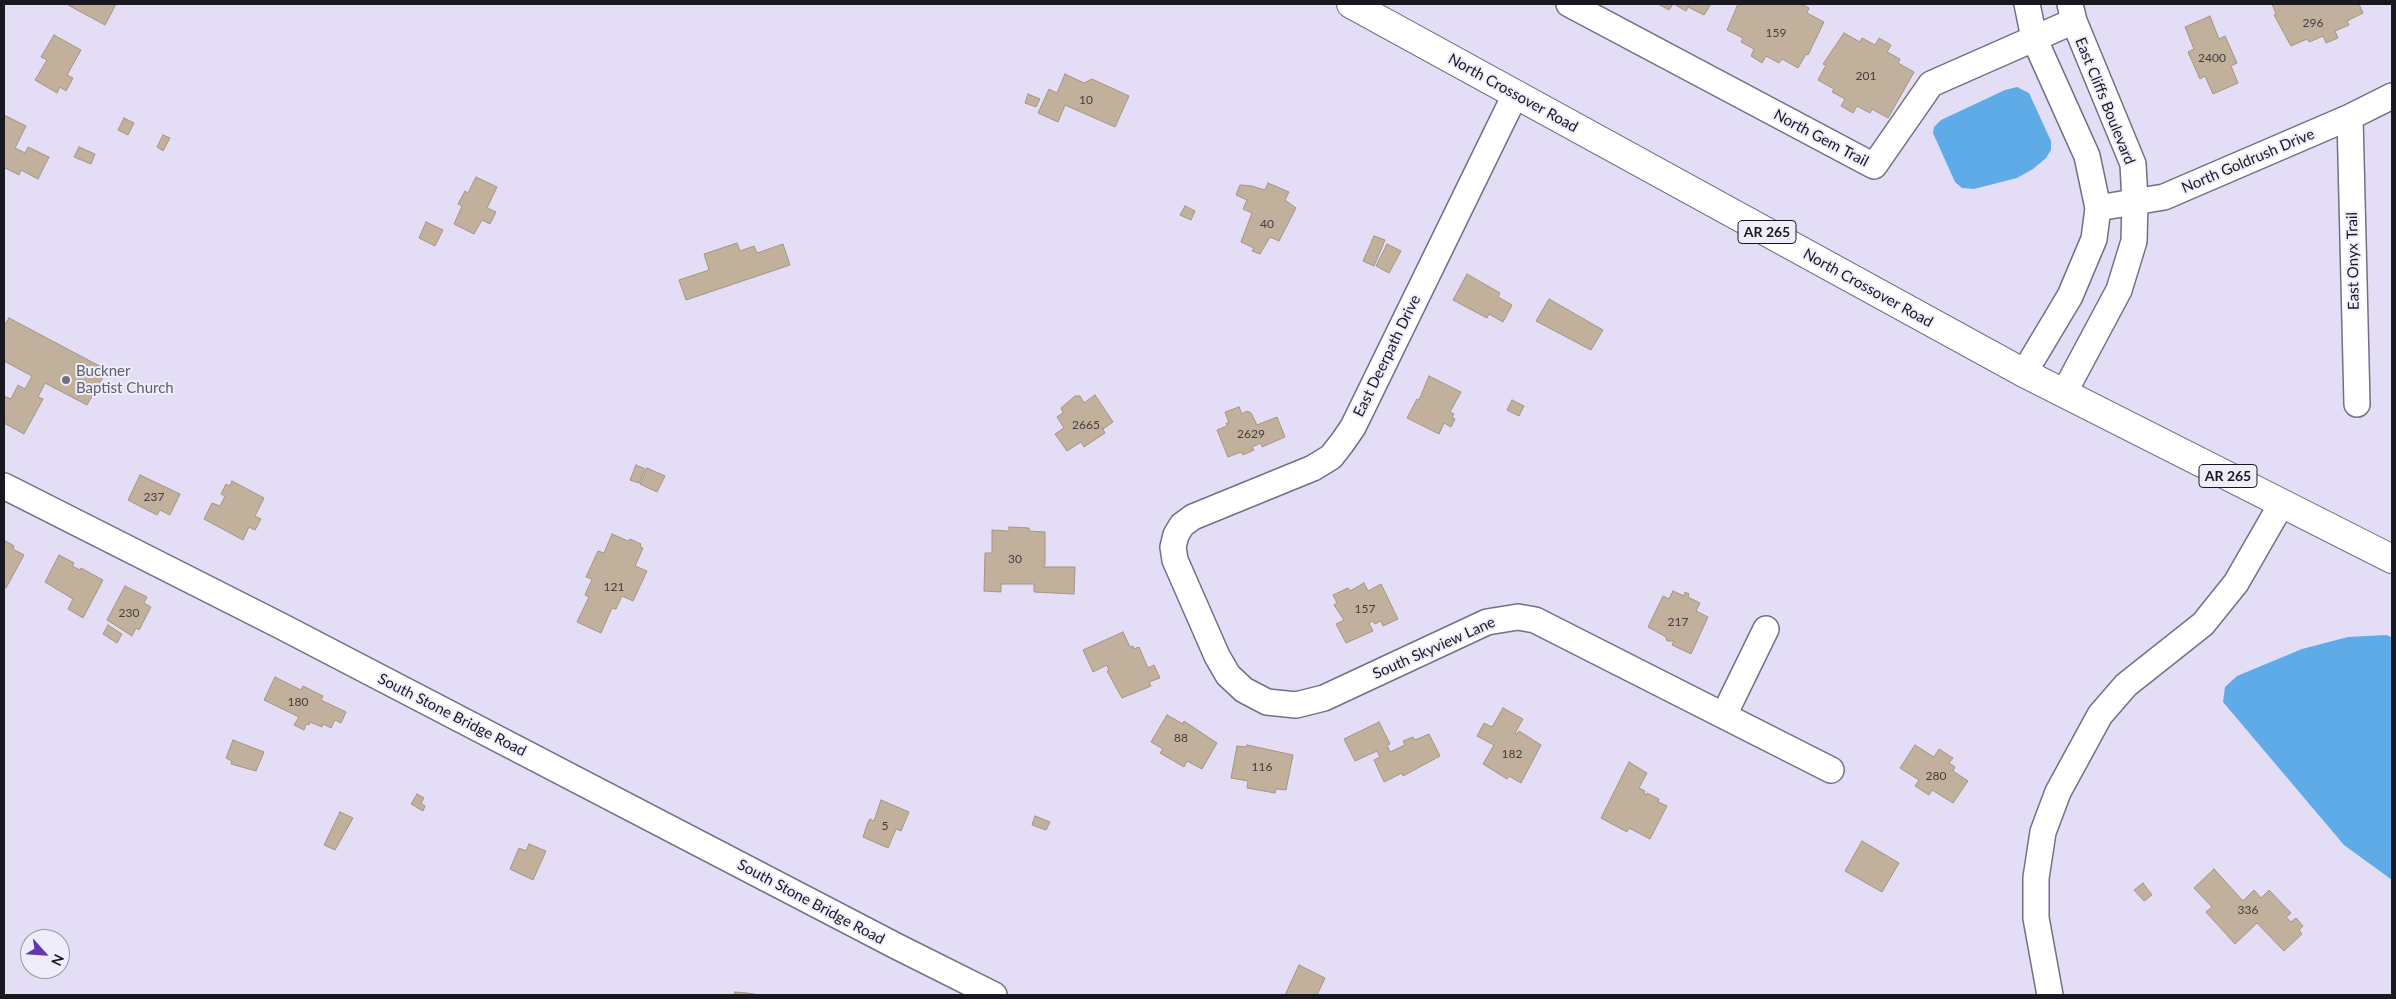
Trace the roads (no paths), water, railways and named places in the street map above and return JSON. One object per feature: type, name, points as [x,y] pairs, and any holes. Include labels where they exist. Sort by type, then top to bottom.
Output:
[{"type":"main road","name":"North Crossover Road","points":[[1351,4],[2024,373],[2392,559]]},
{"type":"street","name":"North Gem Trail","points":[[1569,4],[1874,166],[1931,84],[2034,38],[2072,13]]},
{"type":"street","points":[[2024,373],[2070,296],[2094,239],[2098,208],[2087,156],[2034,38],[2028,4]]},
{"type":"street","name":"East Cliffs Boulevard","points":[[2064,393],[2119,290],[2134,241],[2135,202],[2132,164],[2072,13]]},
{"type":"street","name":"East Deerpath Drive","points":[[1176,535],[1182,525],[1193,517],[1313,468],[1330,457],[1342,443],[1357,418],[1515,95]]},
{"type":"street","name":"North Goldrush Drive","points":[[2098,208],[2164,197],[2350,117],[2392,96]]},
{"type":"street","name":"East Onyx Trail","points":[[2350,117],[2357,404]]},
{"type":"street","name":"South Stone Bridge Road","points":[[4,486],[298,635],[898,948],[994,995]]},
{"type":"street","points":[[2050,995],[2036,918],[2036,878],[2042,832],[2058,792],[2100,715],[2126,685],[2203,624],[2236,583],[2282,503]]},
{"type":"street","name":"South Skyview Lane","points":[[1176,535],[1173,548],[1175,560],[1217,656],[1228,675],[1244,690],[1267,702],[1296,705],[1324,698],[1488,622],[1518,617],[1535,620],[1551,626],[1831,770]]},
{"type":"street","points":[[1724,715],[1766,629]]},
{"type":"water","points":[[2017,87],[2029,93],[2051,141],[2051,150],[2046,158],[2033,169],[2017,178],[1974,189],[1962,188],[1955,182],[1933,133],[1934,127],[1941,120],[2005,90]]},
{"type":"water","points":[[2386,635],[2392,637],[2392,880],[2344,845],[2223,702],[2225,687],[2237,676],[2302,649],[2348,637]]},
{"type":"place","name":"Buckner Baptist Church","points":[[66,380]]}]
